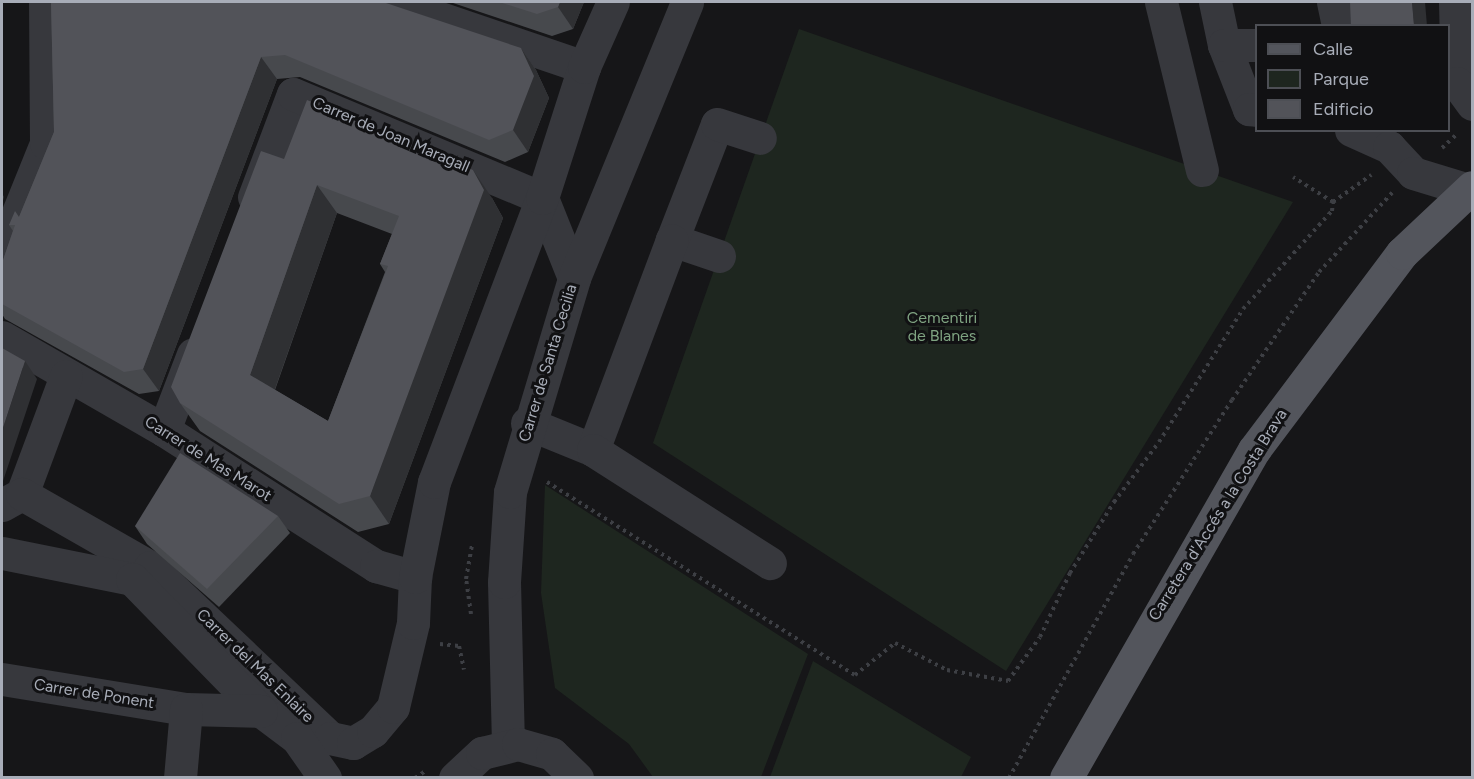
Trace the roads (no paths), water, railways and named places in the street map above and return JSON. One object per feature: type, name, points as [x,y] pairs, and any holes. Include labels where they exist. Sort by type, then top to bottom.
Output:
[{"type":"main road","name":"Carretera d'Accés a la Costa Brava","points":[[1066,777],[1254,450],[1402,253],[1472,188]]},
{"type":"street","points":[[2,252],[46,143],[45,2]]},
{"type":"street","points":[[393,2],[584,67]]},
{"type":"street","points":[[415,577],[434,482],[542,198],[584,67],[613,2]]},
{"type":"street","name":"Carrer de Santa Cecilia","points":[[508,745],[504,582],[510,492],[527,423],[574,278],[687,2]]},
{"type":"street","points":[[1161,2],[1202,170]]},
{"type":"street","points":[[1215,2],[1224,45],[1249,109],[1255,110]]},
{"type":"street","points":[[1333,2],[1338,24]]},
{"type":"street","points":[[1455,2],[1457,83],[1468,116]]},
{"type":"street","points":[[1224,45],[1255,45]]},
{"type":"street","name":"Carrer de Joan Maragall","points":[[243,225],[293,94],[542,198]]},
{"type":"street","points":[[593,450],[717,124],[760,138]]},
{"type":"street","points":[[1355,132],[1389,147],[1413,173],[1472,188]]},
{"type":"street","points":[[542,198],[574,278]]},
{"type":"street","points":[[672,240],[719,256]]},
{"type":"street","points":[[164,430],[205,324]]},
{"type":"street","name":"Carrer de Mas Marot","points":[[2,337],[66,376],[164,430],[376,566],[415,577]]},
{"type":"street","points":[[12,500],[66,376]]},
{"type":"street","points":[[527,423],[593,450],[770,562]]},
{"type":"street","name":"Carrer del Mas Enlaire","points":[[12,500],[150,567],[330,738],[353,744],[373,731],[393,707],[413,623],[415,577]]},
{"type":"street","name":"Carrer del Mas Enlaire","points":[[2,553],[132,579],[261,711],[297,738],[325,777]]},
{"type":"street","name":"Carrer de Ponent","points":[[2,679],[186,710],[261,711]]},
{"type":"street","points":[[180,777],[186,710]]},
{"type":"street","points":[[455,777],[482,753],[508,745],[544,750],[577,777]]},
{"type":"park label","name":"Cementiri de Blanes","points":[[942,327]]}]
